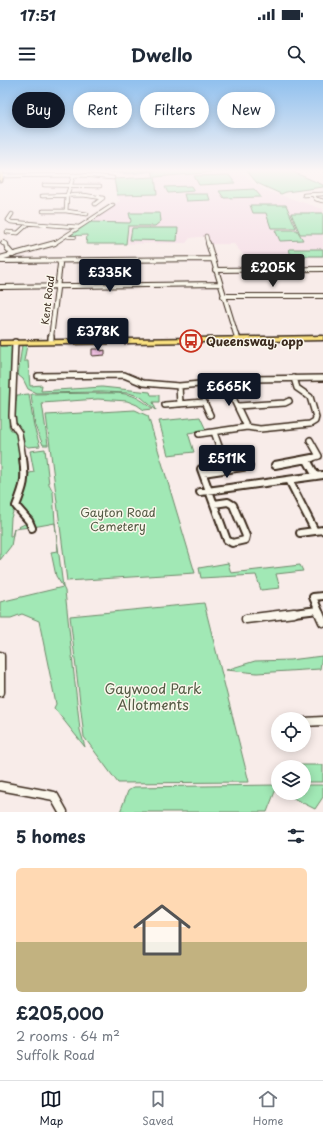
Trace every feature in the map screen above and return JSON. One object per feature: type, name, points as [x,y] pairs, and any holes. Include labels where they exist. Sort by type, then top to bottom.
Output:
[{"type":"main road","points":[[0,343],[51,341],[323,338]]},
{"type":"street","points":[[66,204],[66,211]]},
{"type":"street","points":[[0,261],[13,255],[52,244],[113,205]]},
{"type":"street","points":[[42,211],[66,211],[87,214]]},
{"type":"street","points":[[12,214],[8,221],[78,227]]},
{"type":"street","points":[[7,232],[20,233],[29,223]]},
{"type":"street","points":[[206,236],[237,339]]},
{"type":"street","points":[[68,237],[75,237]]},
{"type":"street","points":[[6,243],[13,255]]},
{"type":"street","points":[[0,261],[59,262],[213,259]]},
{"type":"street","name":"Kent Road","points":[[51,341],[58,286],[59,262]]},
{"type":"street","points":[[215,270],[323,269]]},
{"type":"street","points":[[0,287],[220,284]]},
{"type":"street","points":[[223,296],[323,296]]},
{"type":"street","points":[[16,342],[12,416],[13,424],[19,433],[25,479],[16,506],[17,509],[30,521],[32,528]]},
{"type":"street","points":[[38,376],[50,378],[124,376],[143,383],[179,386],[294,378],[323,378]]},
{"type":"street","points":[[199,434],[248,427],[260,429],[310,424],[314,422],[316,417],[310,397],[297,388],[294,378]]},
{"type":"street","points":[[230,382],[234,400],[248,427]]},
{"type":"street","points":[[179,386],[180,404]]},
{"type":"street","points":[[238,406],[285,403],[289,401]]},
{"type":"street","points":[[165,405],[204,402],[210,415]]},
{"type":"street","points":[[214,432],[219,446]]},
{"type":"street","points":[[276,465],[307,460],[319,456],[311,446],[310,440]]},
{"type":"street","points":[[234,449],[242,467]]},
{"type":"street","points":[[307,460],[316,476]]},
{"type":"street","points":[[214,504],[228,502],[233,505],[246,536],[245,540],[232,543],[227,540],[202,471],[249,466]]},
{"type":"street","points":[[200,492],[323,475]]},
{"type":"street","points":[[289,480],[314,531]]},
{"type":"street","points":[[300,533],[323,530]]},
{"type":"street","points":[[323,596],[312,597],[323,622]]},
{"type":"street","points":[[246,618],[318,610]]},
{"type":"street","points":[[0,656],[0,692]]},
{"type":"street","points":[[311,722],[323,721]]},
{"type":"street","points":[[0,786],[54,796],[63,812]]},
{"type":"shaded area","points":[[115,204],[308,204],[323,209],[323,257],[245,257],[234,244],[211,244],[208,236],[190,238],[186,243],[86,244],[87,235],[69,236]]},
{"type":"green space","points":[[250,205],[286,205],[296,228],[271,228],[266,213],[253,213]]},
{"type":"green space","points":[[129,213],[160,213],[161,221],[155,226],[128,226],[126,244],[86,244],[87,235],[69,236],[89,222],[130,223]]},
{"type":"green space","points":[[291,213],[323,213],[323,234],[300,234]]},
{"type":"green space","points":[[132,228],[178,228],[177,241],[130,240]]},
{"type":"green space","points":[[275,230],[297,230],[303,240],[280,241]]},
{"type":"green space","points":[[289,249],[323,249],[323,256],[291,256]]},
{"type":"green space","points":[[0,345],[12,346],[13,367],[9,426],[11,430],[15,430],[17,433],[24,479],[11,518],[10,536],[12,536],[14,529],[11,546],[0,560]]},
{"type":"green space","points":[[22,345],[27,345],[24,361],[28,361],[30,386],[42,385],[41,391],[102,387],[150,392],[151,395],[159,395],[159,402],[153,402],[156,410],[141,397],[129,393],[36,393],[28,389],[23,379],[18,375]]},
{"type":"green space","points":[[103,393],[130,395],[141,400],[153,409],[144,410],[127,401],[98,399],[42,403],[48,445],[43,445],[35,426],[31,394]]},
{"type":"green space","points":[[29,394],[34,427],[40,446],[28,447],[24,444],[13,416],[17,395]]},
{"type":"green space","name":"Gayton Road Cemetery","points":[[135,410],[148,416],[195,573],[67,581],[46,415]]},
{"type":"green space","points":[[200,417],[206,430],[188,433],[194,452],[168,455],[159,421]]},
{"type":"green space","points":[[45,449],[49,484],[53,492],[55,523],[33,527],[19,507],[26,474],[34,472],[30,451]]},
{"type":"green space","points":[[27,523],[30,527],[14,529]]},
{"type":"green space","points":[[55,523],[63,587],[56,576],[51,552],[58,551]]},
{"type":"green space","points":[[228,563],[231,573],[300,565],[303,571],[276,574],[280,588],[261,590],[256,575],[201,578],[199,568]]},
{"type":"green space","points":[[63,587],[65,591],[80,730],[85,747],[54,708],[56,704],[39,621],[22,614],[11,618],[0,618],[0,602]]},
{"type":"green space","name":"Gaywood Park Allotments","points":[[204,603],[249,782],[118,783],[84,737],[70,616]]},
{"type":"green space","points":[[322,656],[320,669],[257,673],[226,670],[255,661],[290,660]]},
{"type":"green space","points":[[311,765],[323,765],[323,782],[311,782]]},
{"type":"green space","points":[[271,785],[272,800],[267,812],[120,812],[128,791],[134,787]]},
{"type":"green space","points":[[311,785],[323,785],[323,797],[315,809],[297,800],[311,800]]},
{"type":"building","points":[[92,349],[101,349],[101,351],[105,350],[105,355],[92,356]]},
{"type":"place","name":"Queensway, opp","points":[[191,341]]}]
